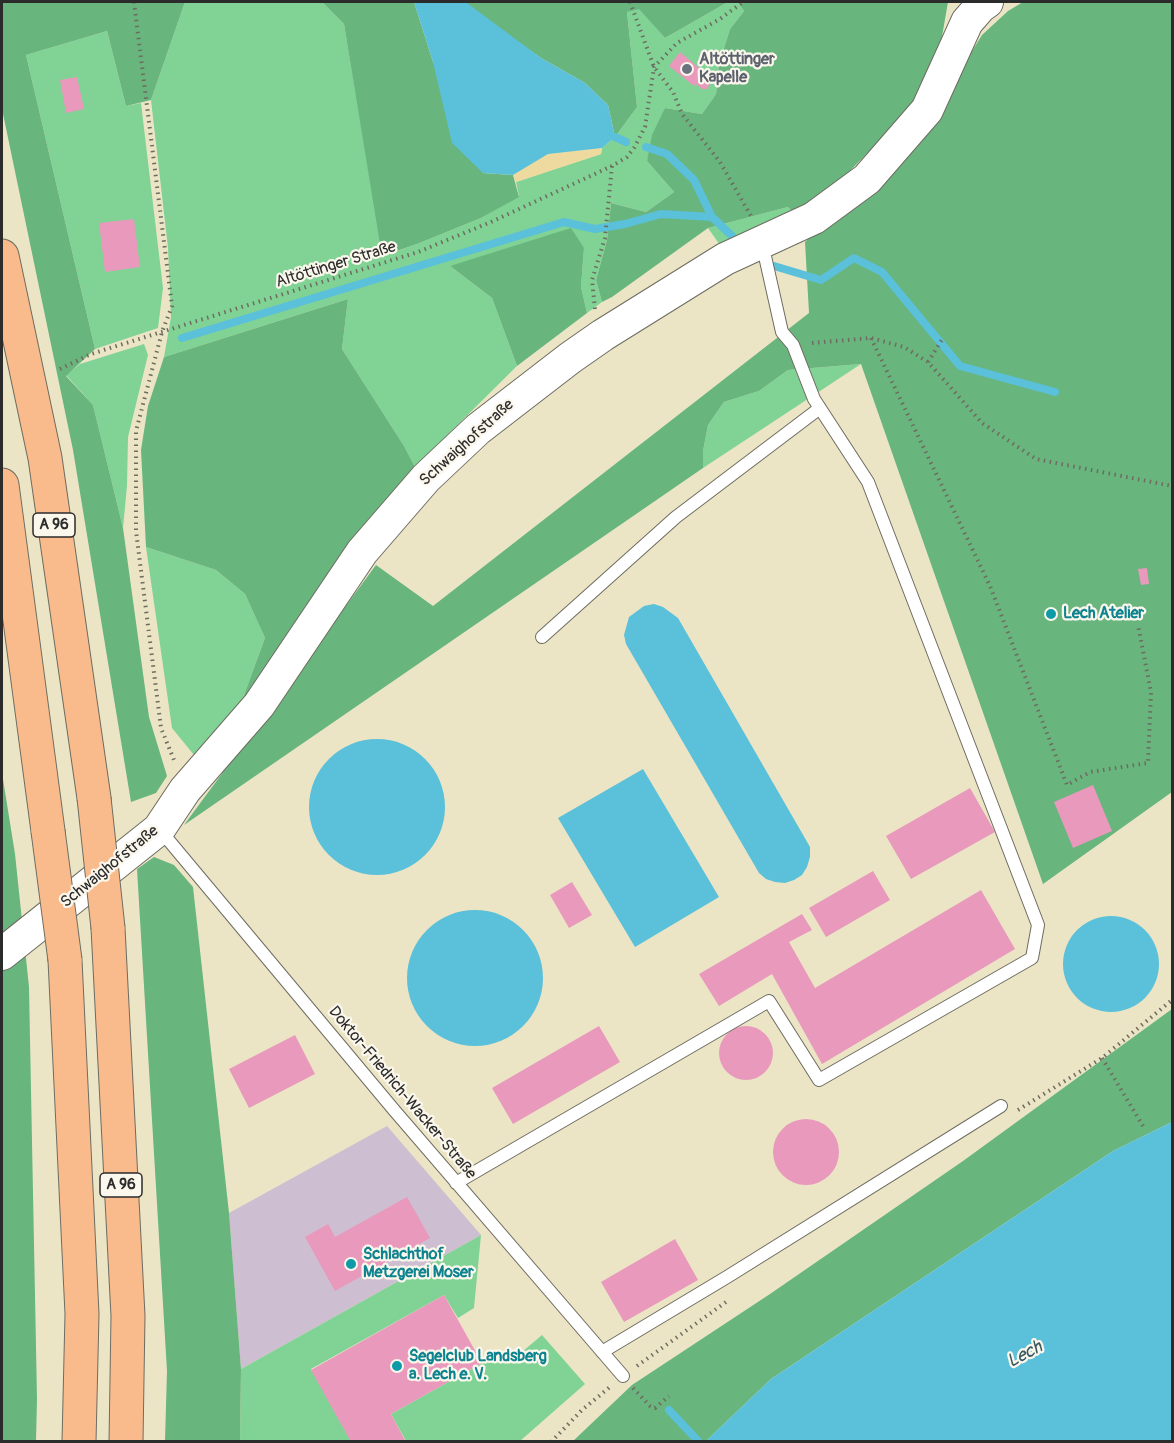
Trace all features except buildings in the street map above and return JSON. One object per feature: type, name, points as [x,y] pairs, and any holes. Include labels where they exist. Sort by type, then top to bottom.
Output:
[{"type":"highway","name":"A 96","points":[[2,256],[45,458],[94,798],[108,928],[128,1316],[126,1442]]},
{"type":"highway","name":"A 96","points":[[2,484],[65,960],[82,1314],[79,1442]]},
{"type":"street","name":"Schwaighofstraße","points":[[2,954],[159,829],[185,790],[259,705],[362,552],[426,478],[478,429],[603,335],[725,259],[814,218],[867,178],[927,110],[968,22],[981,3]]},
{"type":"lane","points":[[456,1183],[769,1001],[819,1080],[1032,958],[1038,926],[868,482],[814,399],[793,345],[782,332],[762,242]]},
{"type":"lane","points":[[542,637],[676,516],[820,408]]},
{"type":"lane","name":"Doktor-Friedrich-Wacker-Straße","points":[[159,829],[456,1183],[622,1376]]},
{"type":"lane","points":[[602,1352],[1001,1106]]},
{"type":"path","points":[[134,2],[172,306],[162,332],[136,431],[136,531],[161,728],[185,790]]},
{"type":"path","points":[[630,2],[654,68],[672,92],[682,114],[720,162],[751,216],[762,242]]},
{"type":"path","points":[[654,68],[677,43],[720,19],[743,2]]},
{"type":"path","name":"Altöttinger Straße","points":[[60,369],[91,354],[418,252],[491,222],[612,166],[627,157],[645,127],[654,68]]},
{"type":"path","points":[[603,335],[595,317],[592,280],[605,238],[612,166]]},
{"type":"path","points":[[928,362],[943,338]]},
{"type":"path","points":[[793,345],[871,339],[904,347],[928,362],[982,423],[1036,459],[1173,486]]},
{"type":"path","points":[[871,339],[990,586],[1067,785],[1090,772],[1148,763],[1151,692],[1138,625]]},
{"type":"path","points":[[1102,1058],[1143,1126]]},
{"type":"path","points":[[638,1394],[650,1406],[655,1407],[669,1395]]},
{"type":"shaded area","points":[[387,1126],[481,1235],[241,1369],[229,1213]]},
{"type":"green space","points":[[2,2],[185,2],[151,100],[126,106],[107,31],[26,55],[95,349],[66,376],[93,405],[123,528],[149,717],[167,776],[156,793],[131,802],[73,450],[2,109]]},
{"type":"green space","points":[[185,2],[322,2],[344,24],[383,256],[481,218],[519,196],[516,182],[601,154],[602,148],[615,137],[637,107],[627,12],[639,8],[665,38],[728,2],[738,2],[744,11],[730,29],[719,64],[716,94],[702,114],[665,108],[647,161],[674,192],[646,212],[611,203],[607,240],[596,280],[602,302],[587,313],[581,287],[584,248],[450,266],[492,298],[517,366],[415,467],[342,349],[348,299],[164,357],[171,317],[168,248],[151,100]]},
{"type":"green space","points":[[322,2],[414,2],[433,62],[483,173],[513,175],[519,197],[481,218],[382,256],[344,24]]},
{"type":"green space","points":[[462,2],[728,2],[665,38],[639,9],[627,12],[637,107],[615,137],[608,105],[585,83],[541,58]]},
{"type":"green space","points":[[738,2],[948,2],[940,48],[922,91],[882,138],[841,180],[795,215],[788,207],[708,228],[602,302],[596,280],[607,240],[611,203],[646,212],[674,192],[647,161],[652,135],[665,108],[702,114],[716,94],[719,64],[730,29],[744,11]]},
{"type":"green space","points":[[1023,2],[1172,2],[1172,792],[1043,884],[861,364],[788,370],[759,391],[724,402],[708,425],[703,451],[703,468],[184,825],[376,565],[433,606],[809,313],[805,242],[817,230],[873,195],[940,114],[962,67],[982,35],[1008,11]]},
{"type":"green space","points":[[107,31],[126,106],[141,103],[163,288],[158,328],[95,349],[26,55]]},
{"type":"green space","points":[[788,207],[795,215],[722,248],[708,228]]},
{"type":"green space","points":[[571,228],[584,248],[581,287],[587,313],[517,366],[492,298],[450,266]]},
{"type":"green space","points":[[348,299],[342,349],[415,467],[247,698],[244,695],[265,638],[245,594],[216,570],[146,547],[141,450],[148,406],[164,357]]},
{"type":"green space","points":[[144,344],[148,355],[128,437],[123,528],[93,405],[66,375],[80,364]]},
{"type":"green space","points":[[861,364],[703,468],[703,451],[708,425],[724,402],[759,391],[788,370]]},
{"type":"green space","points":[[146,547],[216,570],[245,594],[265,638],[244,695],[247,698],[194,755],[172,728]]},
{"type":"green space","points":[[2,773],[15,854],[29,987],[36,1441],[2,1441]]},
{"type":"green space","points":[[154,857],[174,865],[193,887],[229,1213],[241,1369],[240,1441],[165,1441],[167,1371],[137,869]]},
{"type":"green space","points":[[1172,1009],[1172,1122],[1113,1151],[771,1379],[706,1441],[572,1442],[632,1385],[770,1294],[963,1161]]},
{"type":"green space","points":[[481,1235],[474,1308],[458,1318],[444,1295],[311,1369],[351,1441],[240,1442],[241,1369]]},
{"type":"green space","points":[[542,1335],[585,1384],[520,1441],[406,1441],[391,1414],[482,1363],[516,1357]]},
{"type":"sand","points":[[602,148],[601,154],[516,182],[513,175],[548,154]]},
{"type":"water","points":[[414,2],[467,3],[541,58],[585,83],[608,105],[615,137],[602,148],[548,154],[513,175],[483,173],[452,143],[433,62]]},
{"type":"water","points":[[654,604],[663,607],[678,618],[810,847],[807,867],[802,875],[794,880],[785,883],[775,882],[759,873],[626,644],[624,635],[629,617],[644,606]]},
{"type":"water","points":[[377,739],[403,744],[425,759],[440,781],[445,807],[440,833],[425,855],[403,870],[377,875],[351,870],[329,855],[314,833],[309,807],[314,781],[329,759],[351,744]]},
{"type":"water","points":[[643,769],[719,897],[635,947],[558,818]]},
{"type":"water","points":[[475,910],[501,915],[523,930],[538,952],[543,978],[538,1004],[523,1026],[501,1041],[475,1046],[449,1041],[427,1026],[412,1004],[407,978],[412,952],[427,930],[449,915]]},
{"type":"water","points":[[1111,916],[1130,919],[1145,930],[1156,945],[1159,964],[1156,983],[1145,998],[1130,1009],[1111,1012],[1092,1009],[1077,998],[1066,983],[1063,964],[1066,945],[1077,930],[1092,919]]},
{"type":"water","name":"Lech","points":[[1172,1122],[1172,1441],[706,1441],[771,1379],[1113,1151]]},
{"type":"waterway","points":[[615,137],[626,142]]},
{"type":"waterway","points":[[646,147],[667,154],[694,180],[712,217]]},
{"type":"waterway","points":[[182,338],[564,222],[595,229],[661,214],[712,217],[732,236]]},
{"type":"waterway","points":[[774,266],[821,280],[854,258],[882,272],[960,366],[1055,392]]},
{"type":"waterway","points":[[669,1410],[699,1442]]},
{"type":"place","name":"Altöttinger Kapelle","points":[[687,69]]},
{"type":"place","name":"Lech Atelier","points":[[1051,614]]},
{"type":"place","name":"Schlachthof Metzgerei Moser","points":[[351,1264]]},
{"type":"place","name":"Segelclub Landsberg a. Lech e. V.","points":[[397,1366]]}]
